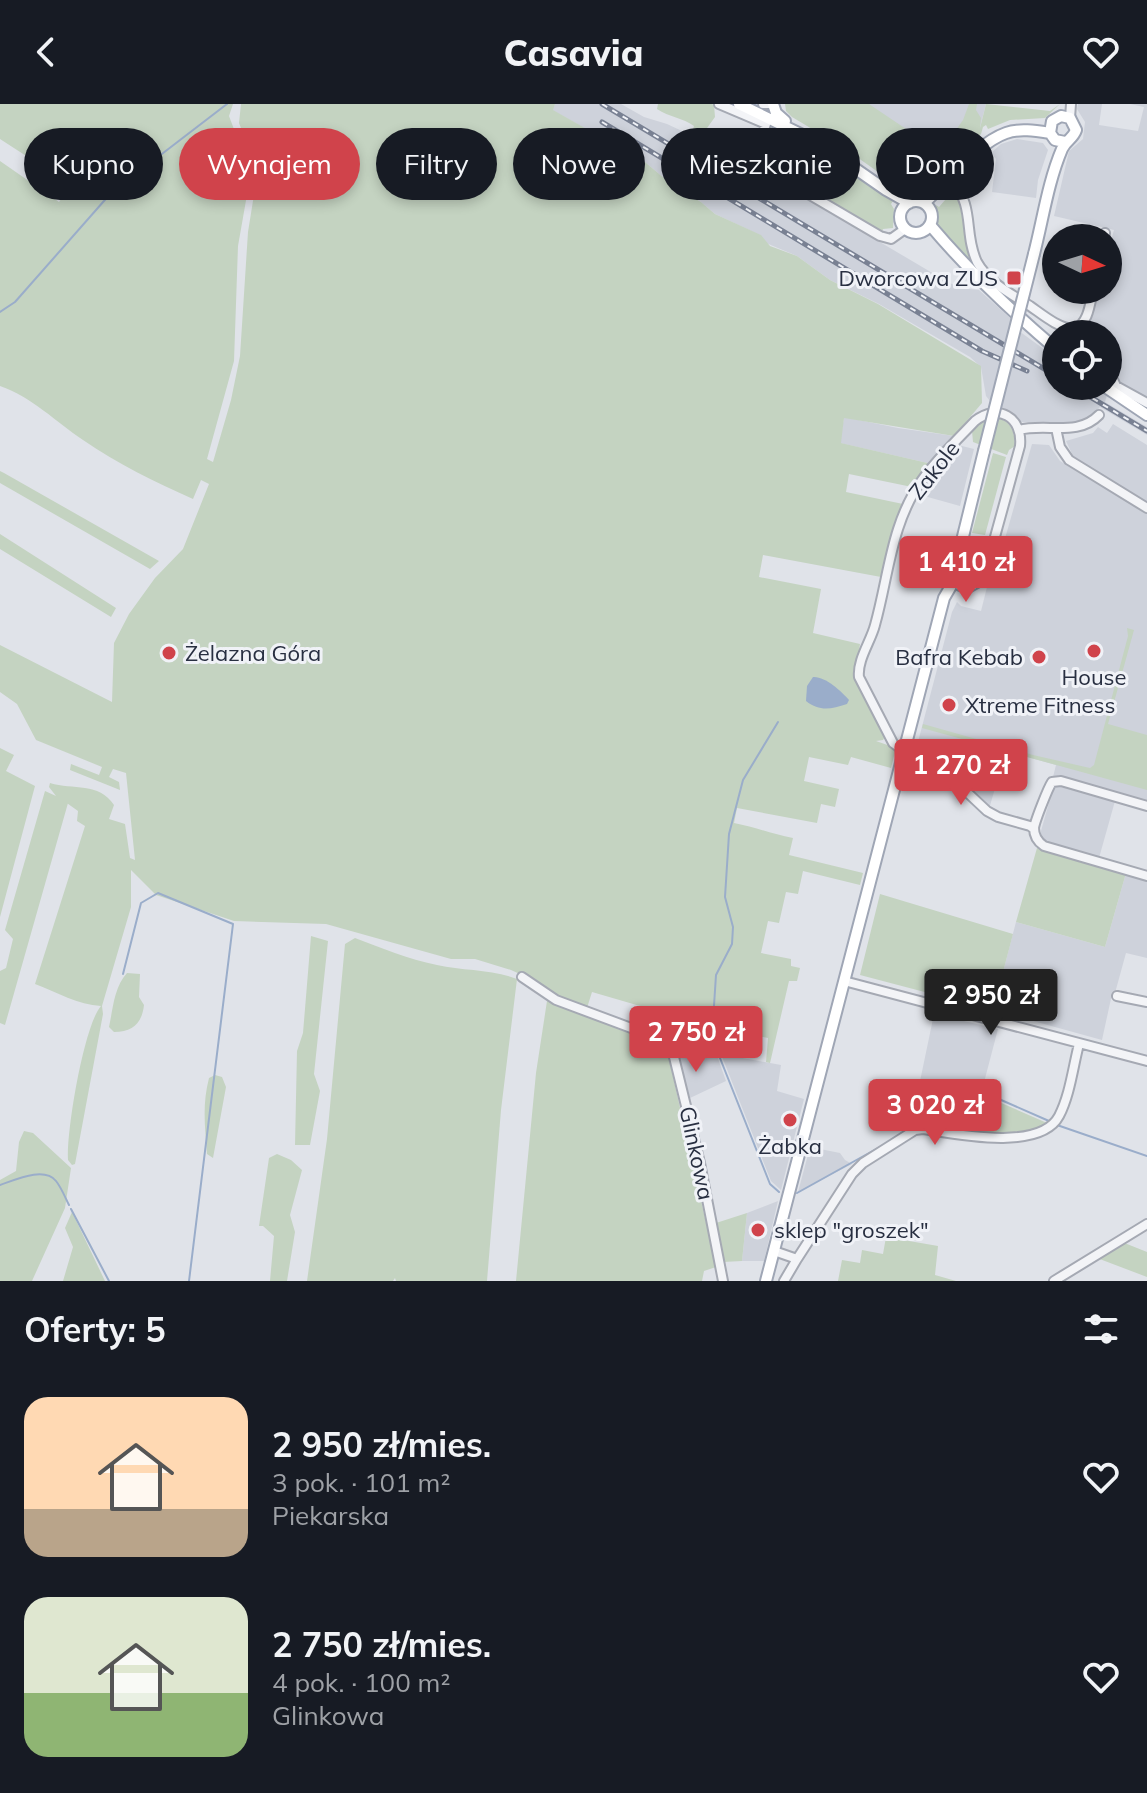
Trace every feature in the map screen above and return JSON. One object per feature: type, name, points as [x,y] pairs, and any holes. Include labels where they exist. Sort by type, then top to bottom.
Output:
[{"type":"main road","points":[[739,104],[792,128]]},
{"type":"main road","points":[[772,104],[778,115],[792,128]]},
{"type":"main road","points":[[766,1281],[944,598],[955,574],[1052,177],[1055,135],[1066,117],[1076,125],[1075,134],[1055,135],[1016,131],[994,139]]},
{"type":"main road","points":[[860,172],[905,206],[927,205],[931,200]]},
{"type":"main road","points":[[905,206],[900,222],[912,233],[925,229],[932,220],[927,205]]},
{"type":"main road","points":[[925,229],[1042,336]]},
{"type":"main road","points":[[1122,398],[1147,415]]},
{"type":"main road","points":[[958,552],[976,566]]},
{"type":"main road","points":[[955,574],[976,566]]},
{"type":"main road","points":[[942,608],[958,590],[975,584],[976,566]]},
{"type":"main road","points":[[955,574],[965,587]]},
{"type":"street","points":[[719,104],[766,124],[755,153],[759,165],[880,236],[891,239],[905,229]]},
{"type":"street","points":[[763,104],[772,104]]},
{"type":"street","points":[[1066,117],[1068,104]]},
{"type":"street","points":[[965,200],[973,250],[982,269],[1006,291],[1052,320]]},
{"type":"street","points":[[1122,389],[1147,403]]},
{"type":"street","name":"Zakole","points":[[903,755],[893,743],[858,671],[873,633],[901,519],[922,479],[979,417],[991,412],[1005,414],[1012,418],[1019,430]]},
{"type":"street","points":[[976,566],[1018,452],[1019,430],[1085,426],[1099,415]]},
{"type":"street","points":[[1056,428],[1060,447],[1069,460],[1147,508]]},
{"type":"street","points":[[903,755],[954,780],[987,811],[1034,829]]},
{"type":"street","points":[[1147,806],[1061,781],[1052,782],[1046,790],[1034,829],[1038,842],[1044,846],[1147,876]]},
{"type":"street","name":"Glinkowa","points":[[522,977],[556,1000],[658,1038],[673,1053],[700,1163],[723,1281]]},
{"type":"street","points":[[844,981],[1147,1061]]},
{"type":"street","points":[[1117,996],[1147,1002]]},
{"type":"street","points":[[784,1281],[852,1174],[863,1163],[915,1130],[999,1139],[1042,1131],[1051,1126],[1065,1100],[1079,1044]]},
{"type":"street","points":[[1054,1281],[1147,1224]]},
{"type":"street","points":[[774,1251],[797,1259]]},
{"type":"shaded area","points":[[555,104],[621,104],[644,117],[676,128],[661,128],[661,176],[645,162],[645,128],[584,128],[552,110]]},
{"type":"shaded area","points":[[867,104],[986,104],[980,128],[903,128]]},
{"type":"shaded area","points":[[1078,104],[1102,104],[1099,125],[1138,131],[1144,107],[1130,104],[1147,104],[1147,397],[1122,384],[1122,320],[1089,320],[1094,304],[1122,304],[1122,224],[1088,224],[1054,216],[1069,151],[1083,139],[1085,122],[1077,109]]},
{"type":"shaded area","points":[[1017,139],[1043,143],[1048,150],[1038,180],[1036,198],[994,192],[994,150],[1001,144]]},
{"type":"shaded area","points":[[698,200],[809,200],[946,281],[960,288],[979,290],[1020,327],[1019,331],[1042,348],[1042,400],[1106,400],[1147,427],[1147,435],[1100,407],[1088,419],[1079,422],[1021,422],[994,406],[986,396],[981,367],[970,357],[879,304],[830,280],[797,256],[766,243],[760,235],[715,214]]},
{"type":"shaded area","points":[[844,417],[954,436],[932,464],[840,443]]},
{"type":"shaded area","points":[[1113,424],[1147,445],[1147,502],[1073,456],[1066,441],[1093,433],[1098,427],[1107,433]]},
{"type":"shaded area","points":[[1032,444],[1049,445],[1060,461],[1147,513],[1147,803],[1053,777],[1056,765],[1006,751],[989,809],[962,782],[935,767],[913,761],[952,612],[957,602],[981,611],[988,583],[992,584]]},
{"type":"shaded area","points":[[958,445],[974,449],[960,506],[917,494]]},
{"type":"shaded area","points":[[1054,785],[1115,801],[1099,858],[1042,842],[1039,838]]},
{"type":"shaded area","points":[[1126,873],[1147,879],[1147,958],[1126,953],[1115,993],[1112,994],[1102,1040],[993,1010],[1016,922],[1105,947]]},
{"type":"shaded area","points":[[934,1014],[998,1029],[982,1090],[934,1114],[914,1110]]},
{"type":"shaded area","points":[[675,1044],[716,1053],[726,1081],[690,1098]]},
{"type":"shaded area","points":[[721,1054],[781,1065],[777,1091],[804,1099],[781,1190],[771,1181]]},
{"type":"shaded area","points":[[810,1147],[840,1153],[852,1164],[798,1192]]},
{"type":"shaded area","points":[[778,1201],[764,1261],[742,1261],[747,1213]]},
{"type":"green space","points":[[0,104],[233,104],[229,116],[234,128],[179,128],[179,200],[246,200],[238,246],[234,361],[207,459],[213,462],[240,356],[248,232],[253,200],[360,200],[360,128],[241,128],[241,104],[555,104],[553,110],[585,128],[513,128],[513,200],[645,200],[645,162],[661,176],[661,200],[698,200],[715,214],[761,235],[770,246],[797,256],[830,280],[878,304],[981,366],[982,403],[954,436],[844,418],[841,443],[932,464],[912,487],[849,474],[846,492],[903,504],[881,577],[763,555],[759,577],[821,589],[813,633],[860,644],[856,671],[886,735],[883,740],[876,741],[896,748],[891,768],[851,757],[848,765],[809,757],[804,781],[839,789],[835,807],[821,804],[817,823],[737,808],[734,823],[793,838],[789,855],[863,873],[860,885],[803,871],[798,894],[786,892],[779,923],[768,921],[761,953],[791,959],[791,966],[800,968],[797,981],[789,981],[770,1063],[766,1062],[768,1038],[712,1027],[592,992],[587,1008],[558,997],[511,970],[475,959],[451,959],[326,924],[234,921],[156,895],[131,870],[131,907],[102,1006],[75,1164],[72,1165],[68,1160],[68,1146],[77,1080],[88,1034],[101,1006],[76,1001],[35,984],[85,826],[77,821],[78,811],[68,804],[5,1025],[0,1023],[0,971],[6,968],[13,939],[5,930],[45,791],[56,796],[49,787],[50,783],[93,790],[108,798],[114,805],[109,819],[125,824],[130,858],[135,860],[126,773],[113,769],[109,777],[119,782],[120,790],[70,770],[71,764],[99,775],[102,767],[36,740],[17,704],[0,692],[0,645],[112,702],[114,643],[129,614],[155,578],[183,549],[209,484],[201,480],[193,499],[165,486],[110,457],[33,403],[0,386],[0,161],[24,178],[24,200],[163,200],[163,128],[24,128],[24,155],[0,139]]},
{"type":"green space","points":[[658,104],[712,104],[715,117],[707,128],[693,128],[690,123],[657,109]]},
{"type":"green space","points":[[785,104],[869,104],[905,128],[876,128],[876,171],[860,159],[860,128],[810,128],[786,111]]},
{"type":"green space","points":[[969,104],[977,104],[976,110],[981,118],[980,128],[957,128]]},
{"type":"green space","points":[[986,104],[1050,111],[1060,104],[1045,118],[1010,120],[990,128],[980,128]]},
{"type":"green space","points":[[771,122],[782,128],[769,128]]},
{"type":"green space","points":[[860,176],[876,188],[876,200],[893,201],[893,228],[883,229],[882,232],[828,200],[860,200]]},
{"type":"green space","points":[[945,200],[959,200],[969,251],[979,273],[934,225],[936,205],[939,207]]},
{"type":"green space","points":[[994,417],[1008,423],[1013,431],[1015,446],[1007,455],[973,442],[972,431],[985,419]]},
{"type":"green space","points":[[993,453],[1006,457],[985,535],[972,533]]},
{"type":"green space","points":[[0,471],[159,561],[150,569],[0,483]]},
{"type":"green space","points":[[0,534],[116,608],[111,617],[0,549]]},
{"type":"green space","points":[[1127,628],[1134,630],[1108,724],[1147,735],[1147,790],[922,728],[923,724],[1090,768],[1094,765],[1128,636]]},
{"type":"green space","points":[[0,748],[14,755],[6,771],[35,786],[0,917]]},
{"type":"green space","points":[[1037,848],[1126,873],[1105,947],[1016,922]]},
{"type":"green space","points":[[880,894],[1013,934],[993,1010],[860,975]]},
{"type":"green space","points":[[311,936],[328,941],[314,1074],[320,1091],[310,1145],[295,1145],[297,1051],[303,1033]]},
{"type":"green space","points":[[355,938],[426,963],[498,973],[517,979],[501,1110],[487,1281],[396,1281],[395,1278],[393,1281],[307,1281],[327,1139],[345,944]]},
{"type":"green space","points":[[127,973],[140,974],[139,997],[144,1005],[143,1011],[139,1021],[131,1028],[114,1032],[109,1027],[113,1006],[119,985]]},
{"type":"green space","points":[[547,1001],[653,1041],[669,1059],[716,1267],[704,1271],[702,1281],[516,1281],[536,1073]]},
{"type":"green space","points":[[215,1075],[222,1077],[226,1087],[213,1158],[207,1154],[205,1107],[209,1078]]},
{"type":"green space","points":[[983,1095],[1047,1125],[1040,1129],[996,1136],[925,1126]]},
{"type":"green space","points":[[24,1131],[33,1133],[71,1168],[65,1208],[32,1281],[0,1281],[0,1180],[16,1171],[19,1142]]},
{"type":"green space","points":[[277,1154],[291,1160],[302,1170],[290,1215],[295,1232],[287,1281],[270,1281],[274,1236],[259,1226],[269,1158]]},
{"type":"green space","points":[[72,1212],[105,1281],[63,1281],[73,1247],[65,1228]]},
{"type":"green space","points":[[747,1213],[742,1261],[723,1262],[716,1223]]},
{"type":"green space","points":[[886,1237],[938,1246],[935,1275],[956,1281],[838,1281],[842,1260],[860,1263],[862,1250],[883,1254]]},
{"type":"green space","points":[[1122,1242],[1147,1252],[1147,1277],[1097,1258]]},
{"type":"water","points":[[813,677],[823,679],[837,689],[849,700],[847,704],[826,708],[806,701],[807,686]]},
{"type":"waterway","points":[[0,312],[15,302],[111,193],[227,104]]},
{"type":"waterway","points":[[753,104],[762,108]]},
{"type":"waterway","points":[[778,722],[743,780],[729,834],[725,897],[733,927],[732,944],[716,975],[713,1021],[714,1043],[770,1184],[779,1192]]},
{"type":"waterway","points":[[123,974],[141,903],[158,893],[233,924],[189,1281]]},
{"type":"waterway","points":[[921,1125],[983,1092],[1049,1121]]},
{"type":"waterway","points":[[1057,1125],[1147,1156]]},
{"type":"waterway","points":[[797,1193],[887,1143]]},
{"type":"waterway","points":[[0,1185],[37,1174],[51,1177],[69,1205]]},
{"type":"waterway","points":[[71,1209],[109,1281]]},
{"type":"railway","points":[[602,104],[1042,368]]},
{"type":"railway","points":[[602,122],[982,351],[1027,371]]},
{"type":"railway","points":[[1095,400],[1147,431]]},
{"type":"place","name":"Dworcowa ZUS","points":[[1014,278]]},
{"type":"place","name":"House","points":[[1094,651]]},
{"type":"place","name":"Żelazna Góra","points":[[169,653]]},
{"type":"place","name":"Bafra Kebab","points":[[1039,657]]},
{"type":"place","name":"Xtreme Fitness","points":[[949,705]]},
{"type":"place","name":"Żabka","points":[[790,1120]]},
{"type":"place","name":"sklep \"groszek\"","points":[[758,1230]]}]
